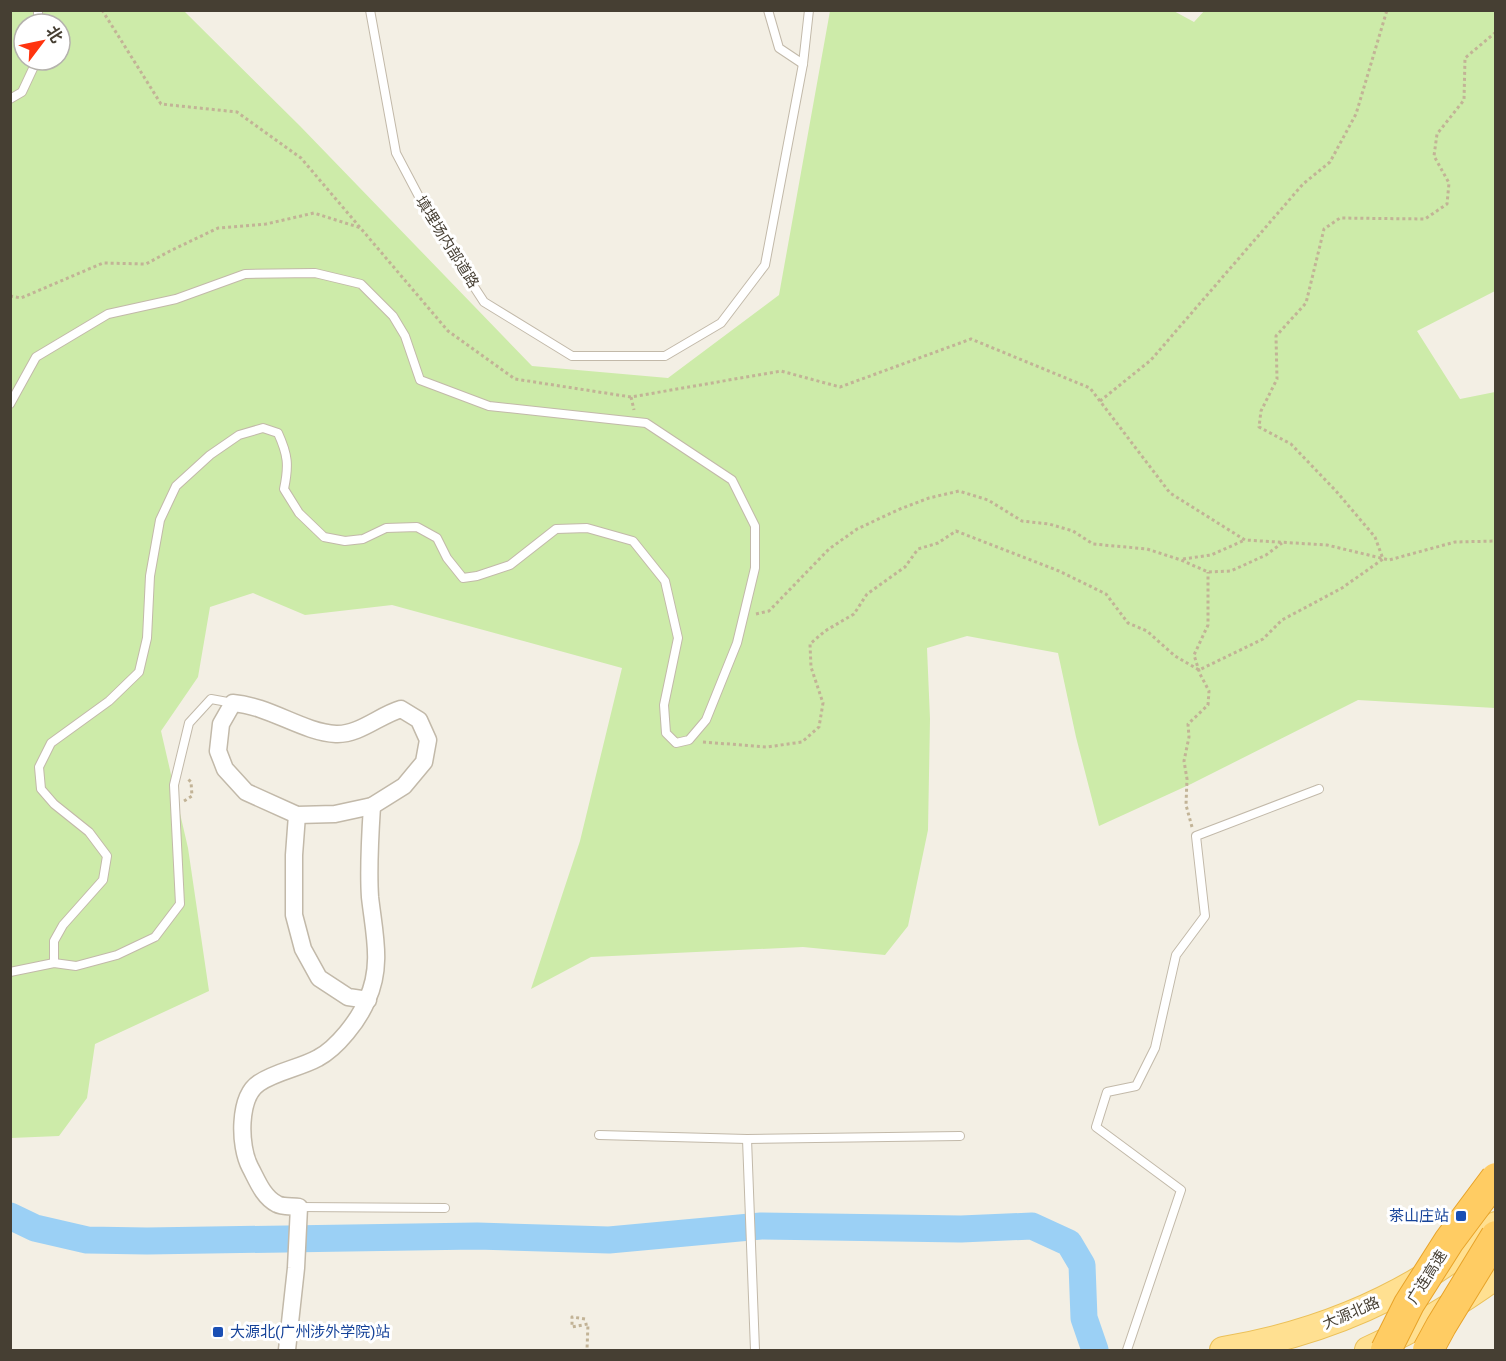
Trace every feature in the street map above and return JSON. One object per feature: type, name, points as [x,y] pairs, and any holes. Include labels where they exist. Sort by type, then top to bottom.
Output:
[{"type":"highway","name":"广连高速","points":[[1386,1350],[1409,1304],[1449,1241],[1496,1178]]},
{"type":"highway","points":[[1402,1350],[1433,1285],[1496,1197]]},
{"type":"highway","points":[[1428,1350],[1496,1236]]},
{"type":"highway","points":[[1439,1350],[1457,1314],[1496,1262]]},
{"type":"main road","name":"大源北路","points":[[1223,1350],[1299,1334],[1342,1319],[1417,1283],[1496,1226]]},
{"type":"main road","points":[[1368,1350],[1401,1336],[1435,1317],[1496,1276]]},
{"type":"street","points":[[233,703],[268,710],[311,728],[338,734],[364,727],[388,713],[401,709],[419,720],[428,740],[424,762],[404,786],[372,806],[335,814],[297,814],[246,792],[225,769],[218,751],[221,724],[233,703]]},
{"type":"street","points":[[286,1350],[296,1268],[299,1216],[277,1204],[261,1189],[248,1163],[242,1134],[245,1104],[258,1083],[320,1058],[347,1034],[368,1000],[377,964],[376,928],[370,897],[369,855],[372,806]]},
{"type":"street","points":[[297,814],[294,915],[303,949],[319,978],[348,997],[368,1000]]},
{"type":"lane","name":"填埋场内部道路","points":[[370,10],[396,153],[435,227],[484,302],[572,356],[665,356],[721,323],[765,265],[803,64],[809,10]]},
{"type":"lane","points":[[768,10],[779,48],[803,64]]},
{"type":"lane","points":[[10,99],[22,92],[31,72]]},
{"type":"lane","points":[[10,404],[36,357],[108,314],[176,300],[244,274],[315,273],[361,284],[393,316],[405,336],[420,380],[489,406],[646,423],[732,480],[755,526],[755,568],[738,643],[706,720],[689,740],[676,743],[666,733],[664,705],[678,638],[665,581],[633,541],[587,528],[556,529],[510,565],[477,576],[463,578],[447,558],[437,538],[417,527],[386,528],[363,539],[345,541],[324,537],[299,513],[285,489],[288,470],[287,452],[278,433],[262,428],[239,435],[210,455],[176,486],[160,520],[150,576],[147,638],[139,672],[109,701],[51,743],[39,767],[41,789],[54,804],[89,832],[107,856],[103,880],[63,925],[54,941],[54,963]]},
{"type":"lane","points":[[10,972],[54,963],[76,966],[117,955],[154,937],[180,904],[174,785],[189,723],[211,699],[233,703]]},
{"type":"lane","points":[[1127,1350],[1181,1190],[1096,1127],[1107,1092],[1136,1086],[1155,1048],[1176,955],[1205,916],[1196,836],[1319,789]]},
{"type":"lane","points":[[599,1135],[747,1139],[960,1136]]},
{"type":"lane","points":[[747,1139],[755,1350]]},
{"type":"lane","points":[[299,1216],[445,1208]]},
{"type":"path","points":[[102,10],[161,104],[237,112],[301,158],[448,331],[515,380],[631,397],[781,371],[840,387],[971,339],[1090,388],[1170,493],[1245,540]]},
{"type":"path","points":[[1100,401],[1151,360],[1303,184],[1330,162],[1356,114],[1387,10]]},
{"type":"path","points":[[1383,559],[1375,537],[1336,491],[1291,444],[1259,427],[1261,411],[1276,379],[1276,336],[1306,303],[1324,229],[1340,218],[1425,219],[1447,204],[1449,183],[1434,156],[1437,134],[1464,100],[1465,58],[1496,32]]},
{"type":"path","points":[[10,296],[21,298],[103,263],[146,264],[218,228],[266,224],[314,213],[361,228]]},
{"type":"path","points":[[743,617],[769,611],[829,549],[857,529],[929,498],[959,491],[988,500],[1022,521],[1050,524],[1073,531],[1093,544],[1147,549],[1208,572],[1231,571],[1266,555],[1283,542]]},
{"type":"path","points":[[689,740],[766,747],[802,742],[819,727],[823,703],[811,667],[810,644],[825,631],[854,614],[867,594],[905,567],[918,549],[938,543],[956,531],[1059,572],[1106,594],[1128,623],[1147,631],[1175,656],[1198,670]]},
{"type":"path","points":[[1181,560],[1211,555],[1245,540],[1327,545],[1389,560],[1455,542],[1496,541]]},
{"type":"path","points":[[1198,670],[1263,639],[1282,620],[1342,588],[1383,559]]},
{"type":"path","points":[[1196,836],[1186,805],[1184,761],[1189,737],[1188,724],[1208,705],[1209,691],[1198,670],[1194,655],[1208,625],[1208,572]]},
{"type":"path","points":[[585,1319],[572,1317],[572,1327],[588,1324],[587,1350]]},
{"type":"green space","points":[[1172,10],[1194,22],[1205,10],[1495,11],[1495,291],[1417,331],[1460,399],[1495,392],[1495,708],[1358,700],[1191,784],[1099,826],[1076,737],[1058,653],[967,636],[927,648],[930,719],[928,830],[908,926],[885,955],[803,947],[591,957],[531,989],[580,841],[622,668],[392,605],[305,615],[253,593],[210,607],[198,677],[161,731],[188,848],[209,991],[95,1044],[87,1098],[59,1136],[11,1138],[10,11],[184,11],[300,126],[532,366],[668,378],[779,295],[830,11]]},
{"type":"waterway","points":[[10,1216],[35,1228],[87,1240],[147,1241],[477,1236],[609,1240],[761,1226],[961,1229],[1032,1226],[1069,1243],[1082,1265],[1084,1318],[1095,1350]]},
{"type":"place","name":"茶山庄站","points":[[1461,1216]]},
{"type":"place","name":"大源北(广州涉外学院)站","points":[[218,1332]]}]
